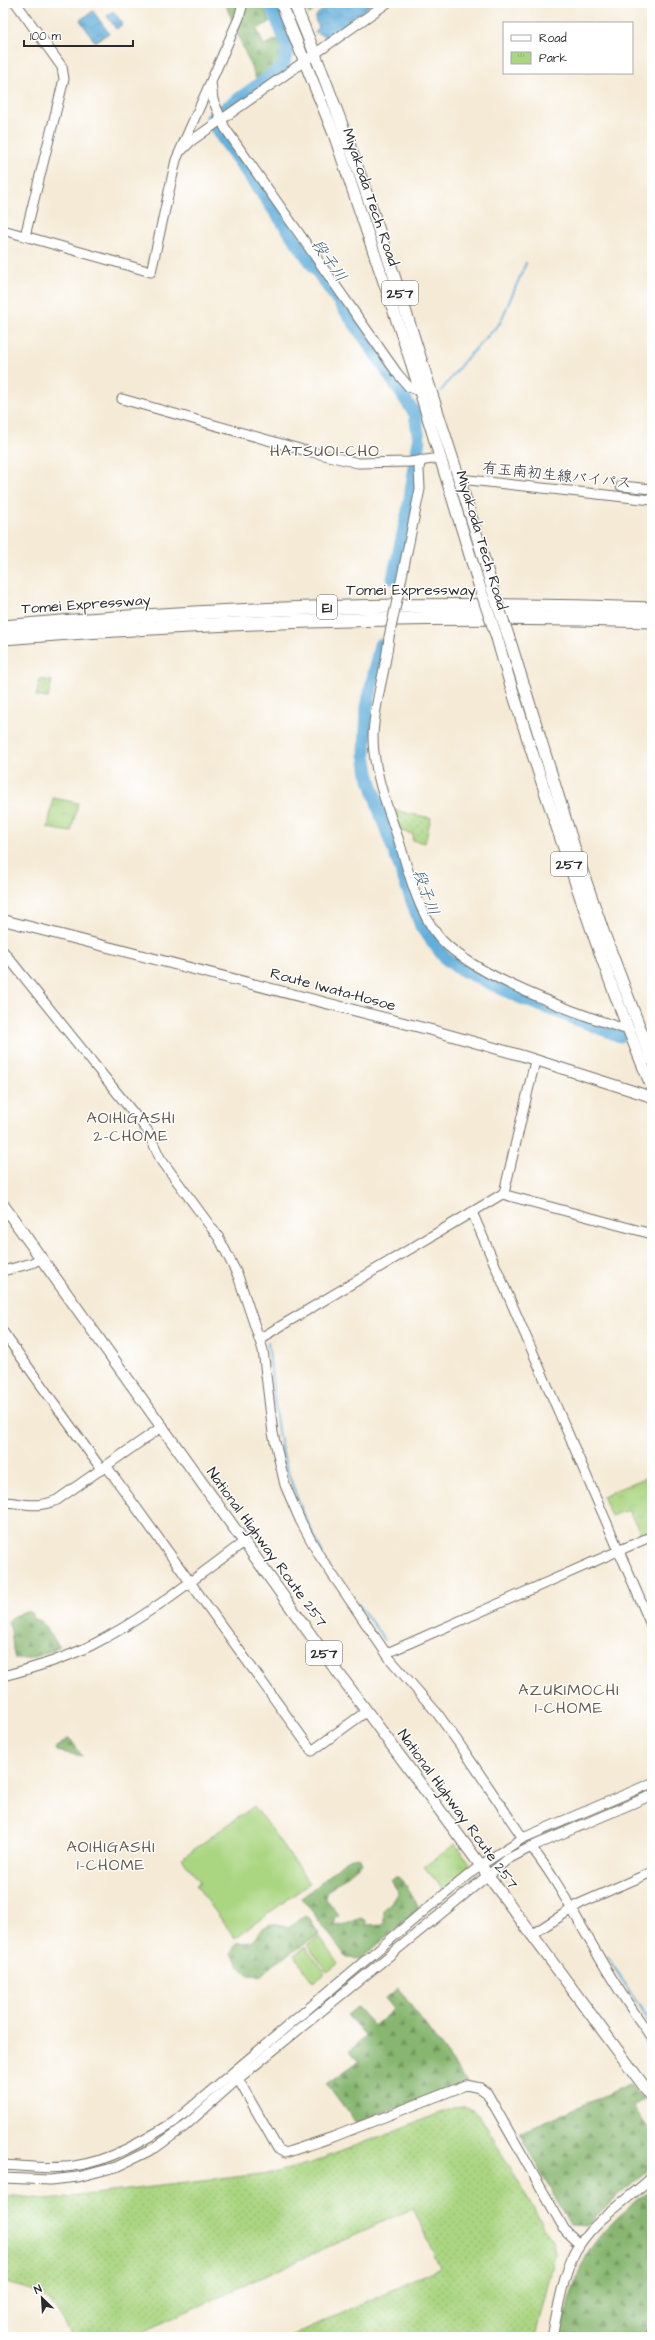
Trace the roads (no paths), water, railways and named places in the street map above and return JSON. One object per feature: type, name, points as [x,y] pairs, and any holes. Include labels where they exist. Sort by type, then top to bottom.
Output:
[{"type":"highway","name":"Miyakoda Tech Road","points":[[281,3],[337,141],[411,362],[480,588],[497,638],[539,779],[589,926],[628,1030],[652,1087]]},
{"type":"highway","name":"Miyakoda Tech Road","points":[[294,3],[315,54],[377,224],[460,479],[492,588],[574,847],[603,931],[652,1060]]},
{"type":"highway","name":"Tomei Expressway","points":[[3,627],[91,619],[332,607],[554,606],[652,609]]},
{"type":"highway","name":"Tomei Expressway","points":[[3,638],[223,624],[341,619],[562,618],[652,622]]},
{"type":"highway","name":"National Highway Route 257","points":[[3,1205],[163,1426],[244,1542],[531,1935],[652,2097]]},
{"type":"main road","name":"Route Iwata-Hosoe","points":[[3,920],[411,1025],[536,1061],[652,1097]]},
{"type":"street","points":[[16,3],[62,67],[64,79],[25,236]]},
{"type":"street","points":[[3,230],[151,272],[176,160],[239,18],[243,3]]},
{"type":"street","points":[[179,154],[191,141],[217,120],[305,61],[387,3]]},
{"type":"street","points":[[212,81],[211,91],[217,120],[397,373],[409,387],[419,391]]},
{"type":"street","points":[[122,399],[332,458],[362,463],[417,461],[440,458]]},
{"type":"street","points":[[417,461],[420,489],[389,637],[373,735],[375,755],[386,803],[423,911],[433,930],[452,952],[475,966],[533,994],[628,1030]]},
{"type":"street","name":"有玉南初生線バイパス","points":[[460,479],[652,500]]},
{"type":"street","name":"有玉南初生線バイパス","points":[[622,486],[652,489]]},
{"type":"street","points":[[3,951],[147,1130],[160,1158],[207,1219],[238,1276],[259,1339],[264,1358],[273,1433],[285,1485],[300,1520],[318,1555],[386,1653],[437,1713],[523,1838]]},
{"type":"street","points":[[259,1339],[502,1194],[536,1061]]},
{"type":"street","points":[[502,1194],[652,1234]]},
{"type":"street","points":[[472,1212],[620,1550],[652,1627]]},
{"type":"street","points":[[3,1271],[32,1264],[42,1258]]},
{"type":"street","points":[[3,1332],[190,1582],[312,1751],[367,1711]]},
{"type":"street","points":[[3,1502],[30,1506],[43,1506],[57,1500],[104,1469],[163,1426]]},
{"type":"street","points":[[386,1653],[652,1536]]},
{"type":"street","points":[[3,1676],[55,1661],[92,1645],[127,1625],[190,1582],[244,1542]]},
{"type":"street","points":[[3,2165],[48,2168],[74,2166],[109,2157],[146,2140],[174,2122],[230,2073],[523,1838],[652,1783]]},
{"type":"street","points":[[3,2178],[50,2180],[78,2177],[116,2167],[155,2148],[184,2127],[238,2079],[484,1870],[531,1847],[652,1795]]},
{"type":"street","points":[[531,1847],[542,1861],[572,1908],[602,1962],[652,2038]]},
{"type":"street","points":[[531,1935],[572,1908],[652,1872]]},
{"type":"street","points":[[230,2073],[238,2079],[278,2149],[285,2153],[466,2085],[480,2088],[487,2093],[566,2232],[579,2244]]},
{"type":"street","points":[[552,2337],[564,2280],[579,2244],[596,2226],[652,2178]]},
{"type":"water","points":[[332,3],[373,3],[328,38],[315,32],[319,27],[315,20],[317,14]]},
{"type":"water","points":[[93,11],[109,33],[95,42],[80,20]]},
{"type":"water","points":[[113,11],[123,24],[116,29],[107,16]]},
{"type":"waterway","name":"段子川","points":[[270,3],[288,47],[283,67],[212,118],[212,123],[364,337],[415,414],[419,440],[408,511],[393,578]]},
{"type":"waterway","points":[[441,391],[464,361],[500,323],[526,263]]},
{"type":"waterway","name":"段子川","points":[[380,645],[367,707],[365,754],[368,773],[380,812],[421,926],[445,958],[458,968],[521,998],[620,1036]]},
{"type":"waterway","points":[[268,1342],[277,1425],[282,1453],[297,1497],[323,1554]]},
{"type":"waterway","points":[[358,1604],[385,1640]]},
{"type":"waterway","points":[[607,1956],[652,2026]]},
{"type":"district","name":"HATSUOI-CHO","points":[[325,450]]},
{"type":"district","name":"AOIHIGASHI 2-CHOME","points":[[131,1126]]},
{"type":"district","name":"AZUKIMOCHI 1-CHOME","points":[[569,1698]]},
{"type":"district","name":"AOIHIGASHI 1-CHOME","points":[[111,1855]]}]
